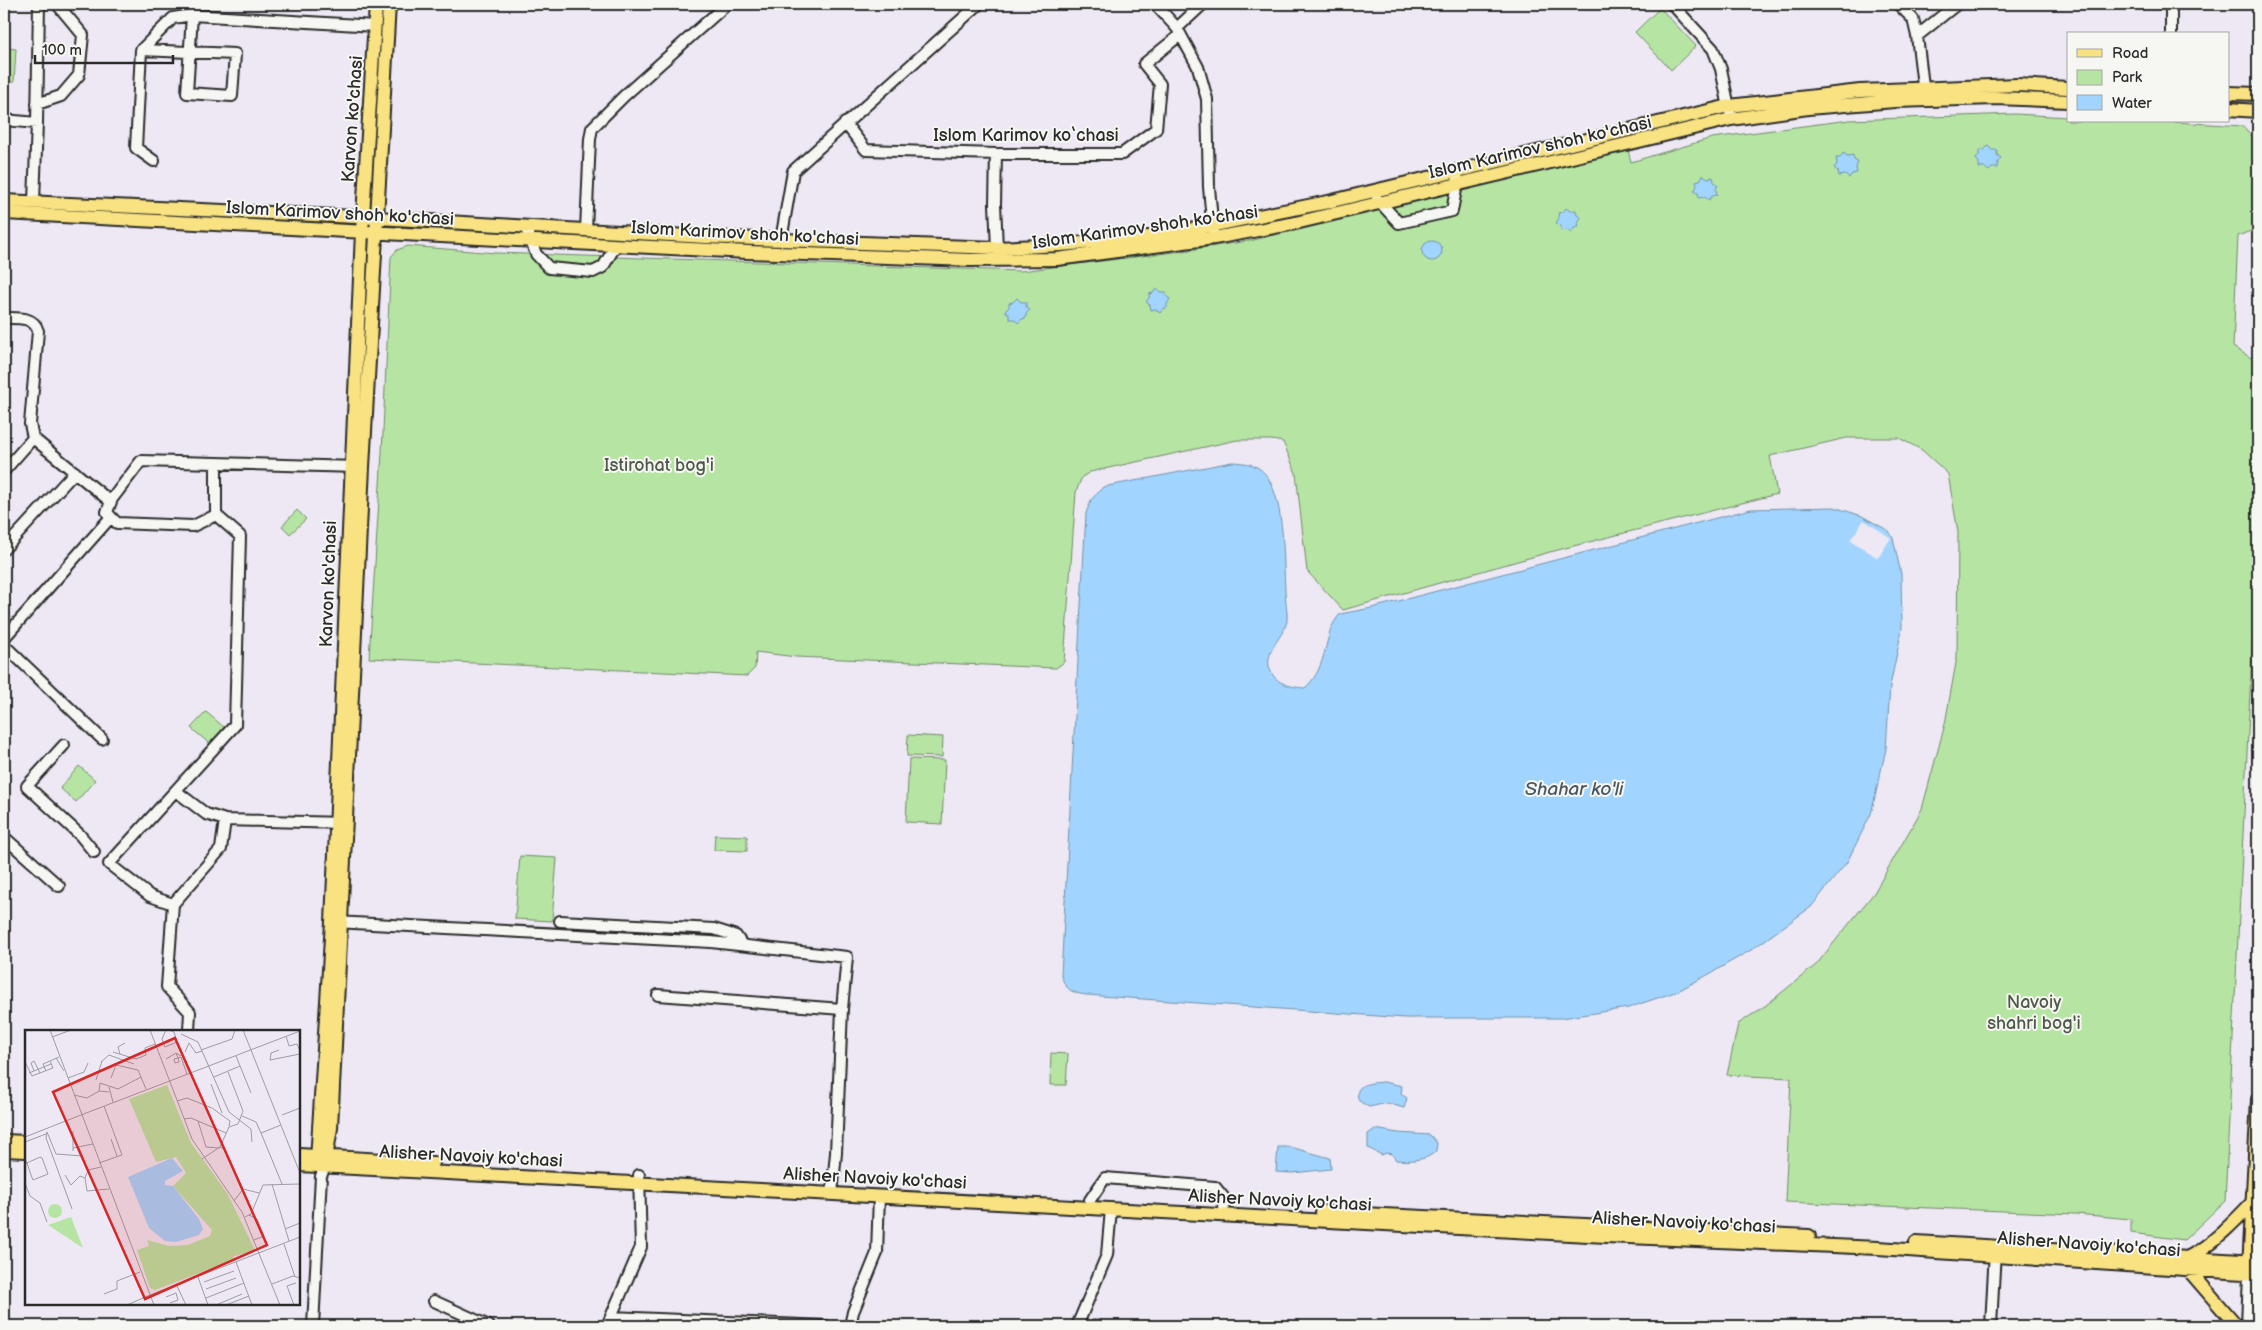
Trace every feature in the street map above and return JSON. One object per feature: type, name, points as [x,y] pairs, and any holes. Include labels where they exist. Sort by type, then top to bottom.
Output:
[{"type":"main road","name":"Karvon ko'chasi","points":[[321,1164],[337,922],[356,467],[362,232],[376,4]]},
{"type":"main road","points":[[356,467],[377,233],[389,4]]},
{"type":"main road","name":"Islom Karimov shoh ko'chasi","points":[[1924,94],[2017,85],[2067,88]]},
{"type":"main road","name":"Islom Karimov shoh ko'chasi","points":[[1375,197],[1460,171],[1730,112],[1860,91],[2067,101]]},
{"type":"main road","points":[[2230,93],[2258,94]]},
{"type":"main road","points":[[2230,109],[2258,111]]},
{"type":"main road","name":"Islom Karimov shoh ko'chasi","points":[[4,213],[747,252],[1015,261],[1092,255],[1375,197],[1457,185],[1730,112]]},
{"type":"main road","name":"Islom Karimov shoh ko'chasi","points":[[4,201],[363,217],[780,240],[997,248],[1060,245],[1213,231]]},
{"type":"main road","points":[[2254,1268],[2253,1202],[2258,1099]]},
{"type":"main road","points":[[4,1141],[25,1142]]},
{"type":"main road","points":[[4,1150],[25,1151]]},
{"type":"main road","name":"Alisher Navoiy ko'chasi","points":[[300,1155],[321,1164]]},
{"type":"main road","name":"Alisher Navoiy ko'chasi","points":[[300,1165],[321,1164],[832,1189],[1995,1251],[2188,1262],[2254,1268]]},
{"type":"main road","name":"Alisher Navoiy ko'chasi","points":[[832,1189],[880,1196],[1224,1207],[1278,1214]]},
{"type":"main road","points":[[2237,1326],[2188,1262],[2234,1222],[2253,1202]]},
{"type":"street","points":[[34,201],[39,4]]},
{"type":"street","points":[[37,104],[61,96],[79,74],[83,35],[56,4]]},
{"type":"street","points":[[586,230],[592,128],[624,96],[727,4]]},
{"type":"street","points":[[780,240],[792,171],[978,4]]},
{"type":"street","points":[[1155,4],[1178,31],[1198,67],[1207,99],[1209,187],[1213,231]]},
{"type":"street","points":[[1178,31],[1203,4]]},
{"type":"street","points":[[1672,4],[1713,49],[1721,69],[1730,112]]},
{"type":"street","points":[[1898,4],[1913,20],[1917,36],[1924,94]]},
{"type":"street","points":[[1917,36],[1957,4]]},
{"type":"street","points":[[2171,4],[2171,32]]},
{"type":"street","points":[[154,161],[136,148],[141,50],[173,18],[192,15],[375,26]]},
{"type":"street","points":[[141,50],[190,51],[235,54],[232,96],[187,93],[190,51],[192,15]]},
{"type":"street","name":"Islom Karimov ko‘chasi","points":[[845,123],[866,150],[996,154],[1122,154],[1156,129],[1160,84],[1144,64],[1178,31]]},
{"type":"street","points":[[4,120],[37,123]]},
{"type":"street","points":[[996,154],[995,204],[997,248]]},
{"type":"street","points":[[1375,197],[1399,223],[1452,211],[1460,171]]},
{"type":"street","points":[[525,226],[536,254],[549,268],[593,272],[603,267],[616,245]]},
{"type":"street","points":[[4,318],[28,319],[36,324],[38,331],[30,424],[33,438],[111,502]]},
{"type":"street","points":[[4,471],[33,438]]},
{"type":"street","points":[[216,515],[193,526],[117,523],[107,512],[111,502],[141,461],[356,467]]},
{"type":"street","points":[[173,904],[150,896],[109,864],[235,725],[240,536],[216,515],[216,463]]},
{"type":"street","points":[[4,549],[75,472]]},
{"type":"street","points":[[4,638],[111,517]]},
{"type":"street","points":[[4,645],[102,739]]},
{"type":"street","points":[[64,745],[27,786],[80,835],[94,852]]},
{"type":"street","points":[[176,791],[206,814],[225,820],[341,823]]},
{"type":"street","points":[[189,1030],[190,1012],[167,988],[173,904],[221,849],[225,820]]},
{"type":"street","points":[[4,837],[59,886]]},
{"type":"street","points":[[560,921],[714,929],[736,936],[742,945]]},
{"type":"street","points":[[337,922],[701,941],[847,957],[842,1008],[836,1153],[832,1189]]},
{"type":"street","points":[[658,995],[842,1008]]},
{"type":"street","points":[[314,1326],[321,1164]]},
{"type":"street","points":[[1077,1326],[1107,1255],[1101,1204],[1105,1178],[1215,1187],[1224,1198],[1224,1207]]},
{"type":"street","points":[[639,1179],[641,1247],[609,1321],[826,1326]]},
{"type":"street","points":[[850,1326],[853,1312],[877,1253],[880,1196]]},
{"type":"street","points":[[1991,1326],[1995,1251]]},
{"type":"street","points":[[2247,1326],[2254,1268]]},
{"type":"street","points":[[2257,1326],[2258,1297]]},
{"type":"street","points":[[434,1300],[489,1326]]},
{"type":"green space","points":[[1660,8],[1696,46],[1671,70],[1635,32]]},
{"type":"green space","points":[[4,48],[16,49],[14,82],[4,82]]},
{"type":"green space","points":[[2015,114],[2067,117],[2067,122],[2175,122],[2243,126],[2258,143],[2258,228],[2238,236],[2233,347],[2258,362],[2258,529],[2225,1201],[2184,1240],[2131,1233],[2131,1219],[2076,1214],[1785,1202],[1791,1078],[1727,1075],[1738,1024],[1765,1006],[1816,965],[1874,893],[1922,809],[1945,724],[1957,657],[1958,532],[1948,474],[1922,450],[1899,438],[1846,438],[1770,456],[1777,494],[1550,552],[1343,610],[1307,571],[1296,473],[1283,442],[1272,440],[1237,440],[1090,472],[1082,477],[1076,492],[1064,662],[1056,668],[796,657],[756,652],[755,668],[747,676],[369,658],[382,453],[391,257],[397,250],[408,246],[496,253],[1021,271],[1183,251],[1254,240],[1627,146],[1631,162],[1712,138],[1849,120]]},
{"type":"green space","points":[[297,510],[306,519],[290,534],[282,526]]},
{"type":"green space","points":[[206,712],[225,728],[210,744],[191,728]]},
{"type":"green space","points":[[908,735],[943,737],[942,757],[907,756]]},
{"type":"green space","points":[[909,759],[945,760],[942,824],[906,822]]},
{"type":"green space","points":[[79,766],[95,780],[76,802],[60,788]]},
{"type":"green space","points":[[715,835],[747,836],[747,851],[714,850]]},
{"type":"green space","points":[[520,856],[557,858],[552,921],[515,919]]},
{"type":"green space","points":[[1051,1053],[1068,1054],[1066,1085],[1050,1085]]},
{"type":"water","points":[[1988,146],[1992,150],[1997,150],[1997,155],[2001,158],[1997,168],[1992,168],[1989,171],[1985,168],[1979,168],[1979,163],[1976,159],[1979,155],[1979,150],[1984,150]]},
{"type":"water","points":[[1843,153],[1848,156],[1853,155],[1854,160],[1858,162],[1856,167],[1857,173],[1852,174],[1849,178],[1845,175],[1839,176],[1838,171],[1834,168],[1837,164],[1836,158],[1840,158]]},
{"type":"water","points":[[1703,175],[1708,178],[1713,177],[1714,182],[1718,185],[1716,189],[1717,195],[1712,196],[1709,200],[1704,197],[1699,198],[1698,193],[1694,191],[1697,186],[1696,181],[1700,180]]},
{"type":"water","points":[[1566,208],[1570,211],[1576,210],[1577,215],[1581,217],[1578,222],[1579,227],[1574,228],[1571,233],[1567,230],[1561,231],[1561,226],[1556,223],[1559,218],[1558,213],[1563,212]]},
{"type":"water","points":[[1432,241],[1439,244],[1442,251],[1439,258],[1432,261],[1425,258],[1422,251],[1425,244]]},
{"type":"water","points":[[1156,289],[1166,292],[1166,296],[1170,299],[1167,308],[1163,309],[1160,313],[1155,309],[1151,310],[1150,305],[1146,302],[1149,294],[1153,293]]},
{"type":"water","points":[[1017,298],[1021,302],[1026,302],[1026,307],[1030,310],[1026,314],[1026,318],[1018,323],[1014,319],[1009,319],[1009,314],[1005,311],[1009,307],[1009,303]]},
{"type":"water","name":"Shahar ko'li","points":[[1232,462],[1257,467],[1265,473],[1278,503],[1282,532],[1287,621],[1270,654],[1269,666],[1278,681],[1300,688],[1305,688],[1311,682],[1319,669],[1331,629],[1340,614],[1372,608],[1751,509],[1834,507],[1862,516],[1889,531],[1893,538],[1901,574],[1902,629],[1890,686],[1886,749],[1871,814],[1847,862],[1811,907],[1751,950],[1678,991],[1628,1008],[1562,1018],[1405,1018],[1087,995],[1070,990],[1061,975],[1086,513],[1091,500],[1103,487]]},
{"type":"water","points":[[1384,1082],[1402,1086],[1401,1094],[1407,1098],[1404,1108],[1387,1103],[1369,1107],[1359,1101],[1358,1091],[1360,1087]]},
{"type":"water","points":[[1375,1129],[1430,1135],[1437,1143],[1436,1151],[1423,1159],[1412,1160],[1396,1160],[1392,1154],[1386,1153],[1382,1155],[1368,1148],[1368,1134]]},
{"type":"water","points":[[1278,1147],[1290,1147],[1330,1158],[1331,1169],[1292,1173],[1276,1172]]},
{"type":"pier","points":[[1864,520],[1891,538],[1878,558],[1850,540]]},
{"type":"park label","name":"Istirohat bog'i","points":[[659,465]]},
{"type":"park label","name":"Navoiy shahri bog'i","points":[[2034,1012]]}]
